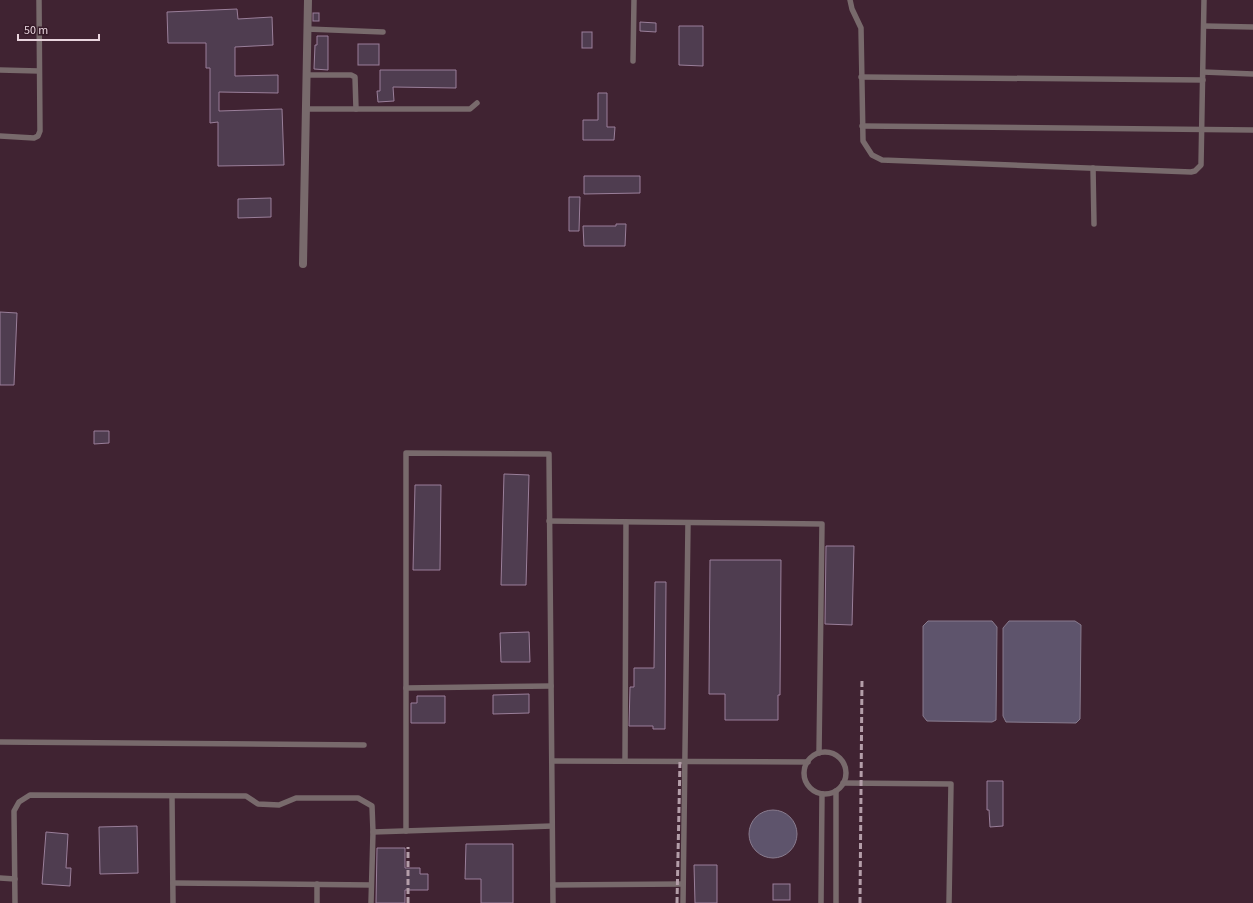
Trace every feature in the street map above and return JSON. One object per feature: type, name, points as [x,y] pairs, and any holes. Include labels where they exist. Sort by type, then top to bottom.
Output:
[{"type":"street","points":[[302,264],[308,0]]},
{"type":"lane","points":[[0,136],[34,138],[38,136],[40,131],[39,0]]},
{"type":"lane","points":[[634,0],[634,60]]},
{"type":"lane","points":[[850,0],[852,9],[861,28],[862,141],[872,156],[882,160],[1196,171],[1201,165],[1204,0]]},
{"type":"lane","points":[[1204,26],[1253,26]]},
{"type":"lane","points":[[307,29],[383,32]]},
{"type":"lane","points":[[0,70],[39,72]]},
{"type":"lane","points":[[1203,72],[1253,74]]},
{"type":"lane","points":[[306,74],[351,75],[355,77],[356,109]]},
{"type":"lane","points":[[861,77],[1203,80]]},
{"type":"lane","points":[[306,109],[470,109],[477,103]]},
{"type":"lane","points":[[862,126],[1202,128],[1253,130]]},
{"type":"lane","points":[[1093,168],[1094,224]]},
{"type":"lane","points":[[406,831],[406,453],[549,454],[553,903]]},
{"type":"lane","points":[[549,521],[822,524],[819,753]]},
{"type":"lane","points":[[625,761],[626,522]]},
{"type":"lane","points":[[683,903],[688,523]]},
{"type":"lane","points":[[406,688],[551,686]]},
{"type":"lane","points":[[0,742],[364,745]]},
{"type":"lane","points":[[819,753],[832,754],[843,761],[846,774],[843,783],[836,791],[822,794],[816,792],[806,782],[805,768],[808,762],[819,753]]},
{"type":"lane","points":[[552,761],[808,762]]},
{"type":"lane","points":[[843,783],[950,784],[949,903]]},
{"type":"lane","points":[[836,791],[836,903]]},
{"type":"lane","points":[[821,903],[822,794]]},
{"type":"lane","points":[[15,903],[14,811],[19,802],[30,795],[246,796],[258,804],[279,805],[296,798],[358,798],[372,806],[373,832],[371,903]]},
{"type":"lane","points":[[172,796],[172,903]]},
{"type":"lane","points":[[373,832],[552,826]]},
{"type":"lane","points":[[0,878],[15,879]]},
{"type":"lane","points":[[172,883],[371,885]]},
{"type":"lane","points":[[317,884],[317,903]]},
{"type":"lane","points":[[553,885],[683,884]]},
{"type":"shaded area","points":[[928,621],[992,621],[997,627],[996,720],[992,722],[927,721],[923,716],[923,626]]},
{"type":"shaded area","points":[[1009,621],[1075,621],[1081,625],[1080,719],[1076,723],[1006,722],[1003,716],[1003,628]]},
{"type":"shaded area","points":[[773,810],[782,812],[790,817],[795,825],[797,834],[795,843],[790,851],[782,856],[773,858],[764,856],[756,851],[751,843],[749,834],[751,825],[756,817],[764,812]]},
{"type":"building","points":[[237,9],[238,19],[272,17],[273,45],[235,47],[235,76],[278,75],[278,93],[219,92],[219,111],[282,109],[284,165],[218,166],[218,122],[210,123],[210,68],[206,68],[206,43],[168,43],[167,12]]},
{"type":"building","points":[[313,13],[319,13],[319,21],[313,21]]},
{"type":"building","points":[[640,22],[656,23],[656,32],[640,31]]},
{"type":"building","points":[[679,26],[703,26],[703,66],[679,65]]},
{"type":"building","points":[[582,32],[592,32],[592,48],[582,48]]},
{"type":"building","points":[[317,36],[328,36],[328,70],[314,69]]},
{"type":"building","points":[[358,44],[379,44],[379,65],[358,65]]},
{"type":"building","points":[[380,70],[456,70],[456,88],[393,87],[394,101],[378,102],[377,91],[380,91]]},
{"type":"building","points":[[598,93],[607,93],[607,127],[615,127],[614,140],[583,140],[583,120],[598,120]]},
{"type":"building","points":[[584,176],[640,176],[640,193],[584,194]]},
{"type":"building","points":[[569,197],[580,197],[579,231],[569,231]]},
{"type":"building","points":[[271,198],[271,217],[238,218],[238,199]]},
{"type":"building","points":[[616,224],[626,224],[625,246],[584,246],[583,226],[616,226]]},
{"type":"building","points":[[0,312],[17,313],[14,385],[0,385]]},
{"type":"building","points":[[94,431],[109,431],[109,443],[94,444]]},
{"type":"building","points":[[504,474],[529,475],[526,585],[501,585]]},
{"type":"building","points":[[415,485],[441,485],[440,570],[413,570]]},
{"type":"building","points":[[826,546],[854,546],[852,625],[825,624]]},
{"type":"building","points":[[710,560],[781,560],[780,695],[778,695],[778,720],[725,720],[725,694],[709,694]]},
{"type":"building","points":[[655,582],[666,582],[665,729],[653,729],[653,726],[629,726],[630,687],[634,687],[634,668],[654,668]]},
{"type":"building","points":[[529,632],[530,662],[501,662],[500,633]]},
{"type":"building","points":[[529,694],[529,713],[493,714],[493,695]]},
{"type":"building","points":[[417,696],[445,696],[445,723],[411,723],[411,703],[417,703]]},
{"type":"building","points":[[987,781],[1003,781],[1003,826],[990,827],[989,810],[987,810]]},
{"type":"building","points":[[137,826],[138,873],[100,874],[99,827]]},
{"type":"building","points":[[46,832],[68,834],[66,868],[71,868],[70,886],[42,884]]},
{"type":"building","points":[[466,844],[513,844],[513,903],[481,903],[481,879],[465,879]]},
{"type":"building","points":[[377,848],[405,848],[405,868],[420,868],[420,874],[428,874],[428,890],[405,890],[405,903],[376,903]]},
{"type":"building","points":[[694,865],[717,865],[717,903],[695,903]]},
{"type":"building","points":[[773,884],[790,884],[790,900],[773,900]]},
{"type":"railway","points":[[860,903],[862,679]]},
{"type":"railway","points":[[677,903],[680,761]]},
{"type":"railway","points":[[408,847],[408,903]]}]
